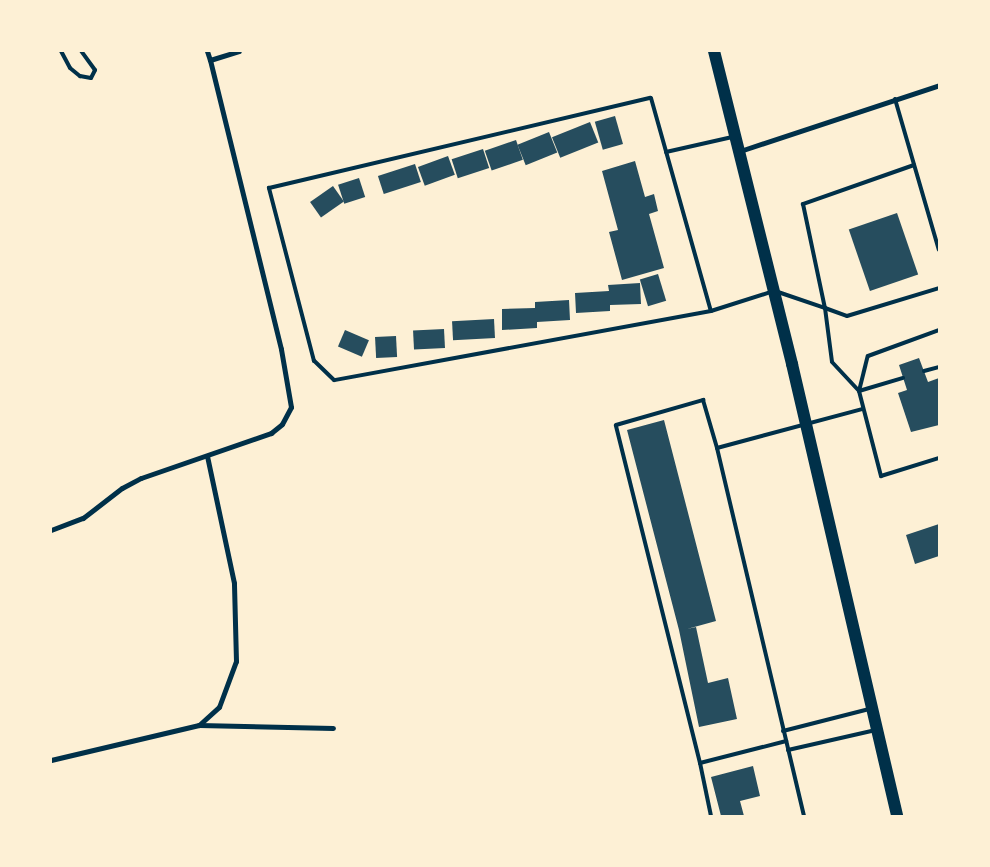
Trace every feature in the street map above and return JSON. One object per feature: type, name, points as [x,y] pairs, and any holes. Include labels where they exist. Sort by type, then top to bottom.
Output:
[{"type":"main road","points":[[714,51],[774,291],[897,816]]},
{"type":"street","points":[[51,530],[83,518],[122,488],[141,478],[271,433],[282,424],[291,407],[280,349],[207,51]]},
{"type":"street","points":[[210,60],[239,51]]},
{"type":"street","points":[[740,151],[939,85]]},
{"type":"street","points":[[199,725],[219,707],[236,661],[234,583],[207,456]]},
{"type":"street","points":[[51,760],[199,725],[333,728]]},
{"type":"lane","points":[[61,51],[70,68],[80,76],[91,78],[95,70],[81,51]]},
{"type":"lane","points":[[712,311],[651,98],[269,188],[314,361],[334,380],[712,311],[774,291],[847,316],[939,288]]},
{"type":"lane","points":[[895,100],[939,250]]},
{"type":"lane","points":[[666,152],[736,136]]},
{"type":"lane","points":[[859,391],[832,362],[825,308],[803,204],[914,165]]},
{"type":"lane","points":[[939,330],[868,356],[859,391],[881,476],[939,458]]},
{"type":"lane","points":[[924,372],[939,367]]},
{"type":"lane","points":[[859,391],[903,378]]},
{"type":"lane","points":[[711,816],[700,763],[616,424],[703,400],[717,448],[804,816]]},
{"type":"lane","points":[[717,448],[806,426],[863,409]]},
{"type":"lane","points":[[783,731],[873,708]]},
{"type":"lane","points":[[788,750],[878,729]]},
{"type":"lane","points":[[700,763],[786,741]]},
{"type":"building","points":[[615,116],[623,144],[603,150],[595,122]]},
{"type":"building","points":[[590,122],[598,142],[560,158],[552,137]]},
{"type":"building","points":[[549,132],[557,152],[526,165],[517,145]]},
{"type":"building","points":[[516,140],[523,160],[492,171],[485,151]]},
{"type":"building","points":[[483,149],[489,168],[458,178],[452,159]]},
{"type":"building","points":[[448,156],[455,175],[425,186],[418,167]]},
{"type":"building","points":[[635,161],[645,197],[654,194],[658,211],[649,214],[664,268],[622,280],[609,232],[618,230],[602,171]]},
{"type":"building","points":[[415,164],[421,182],[384,194],[378,176]]},
{"type":"building","points":[[359,178],[365,197],[344,204],[338,185]]},
{"type":"building","points":[[333,186],[344,202],[321,218],[310,202]]},
{"type":"building","points":[[897,213],[918,274],[870,291],[849,230]]},
{"type":"building","points":[[658,274],[666,301],[648,306],[640,280]]},
{"type":"building","points":[[640,283],[641,304],[610,305],[610,311],[576,313],[575,293],[609,291],[608,285]]},
{"type":"building","points":[[569,300],[570,320],[537,322],[537,328],[502,330],[502,309],[535,308],[535,302]]},
{"type":"building","points":[[494,319],[495,338],[453,340],[452,321]]},
{"type":"building","points":[[444,329],[445,348],[414,350],[413,331]]},
{"type":"building","points":[[345,330],[369,340],[362,357],[338,347]]},
{"type":"building","points":[[396,336],[397,357],[376,358],[375,337]]},
{"type":"building","points":[[919,358],[928,382],[939,378],[939,425],[911,432],[898,393],[907,390],[899,365]]},
{"type":"building","points":[[664,420],[716,621],[687,629],[696,627],[708,683],[728,678],[737,719],[699,727],[679,630],[627,430]]},
{"type":"building","points":[[939,524],[939,556],[915,564],[906,535]]},
{"type":"building","points":[[753,766],[760,796],[740,801],[744,816],[721,816],[711,777]]}]
